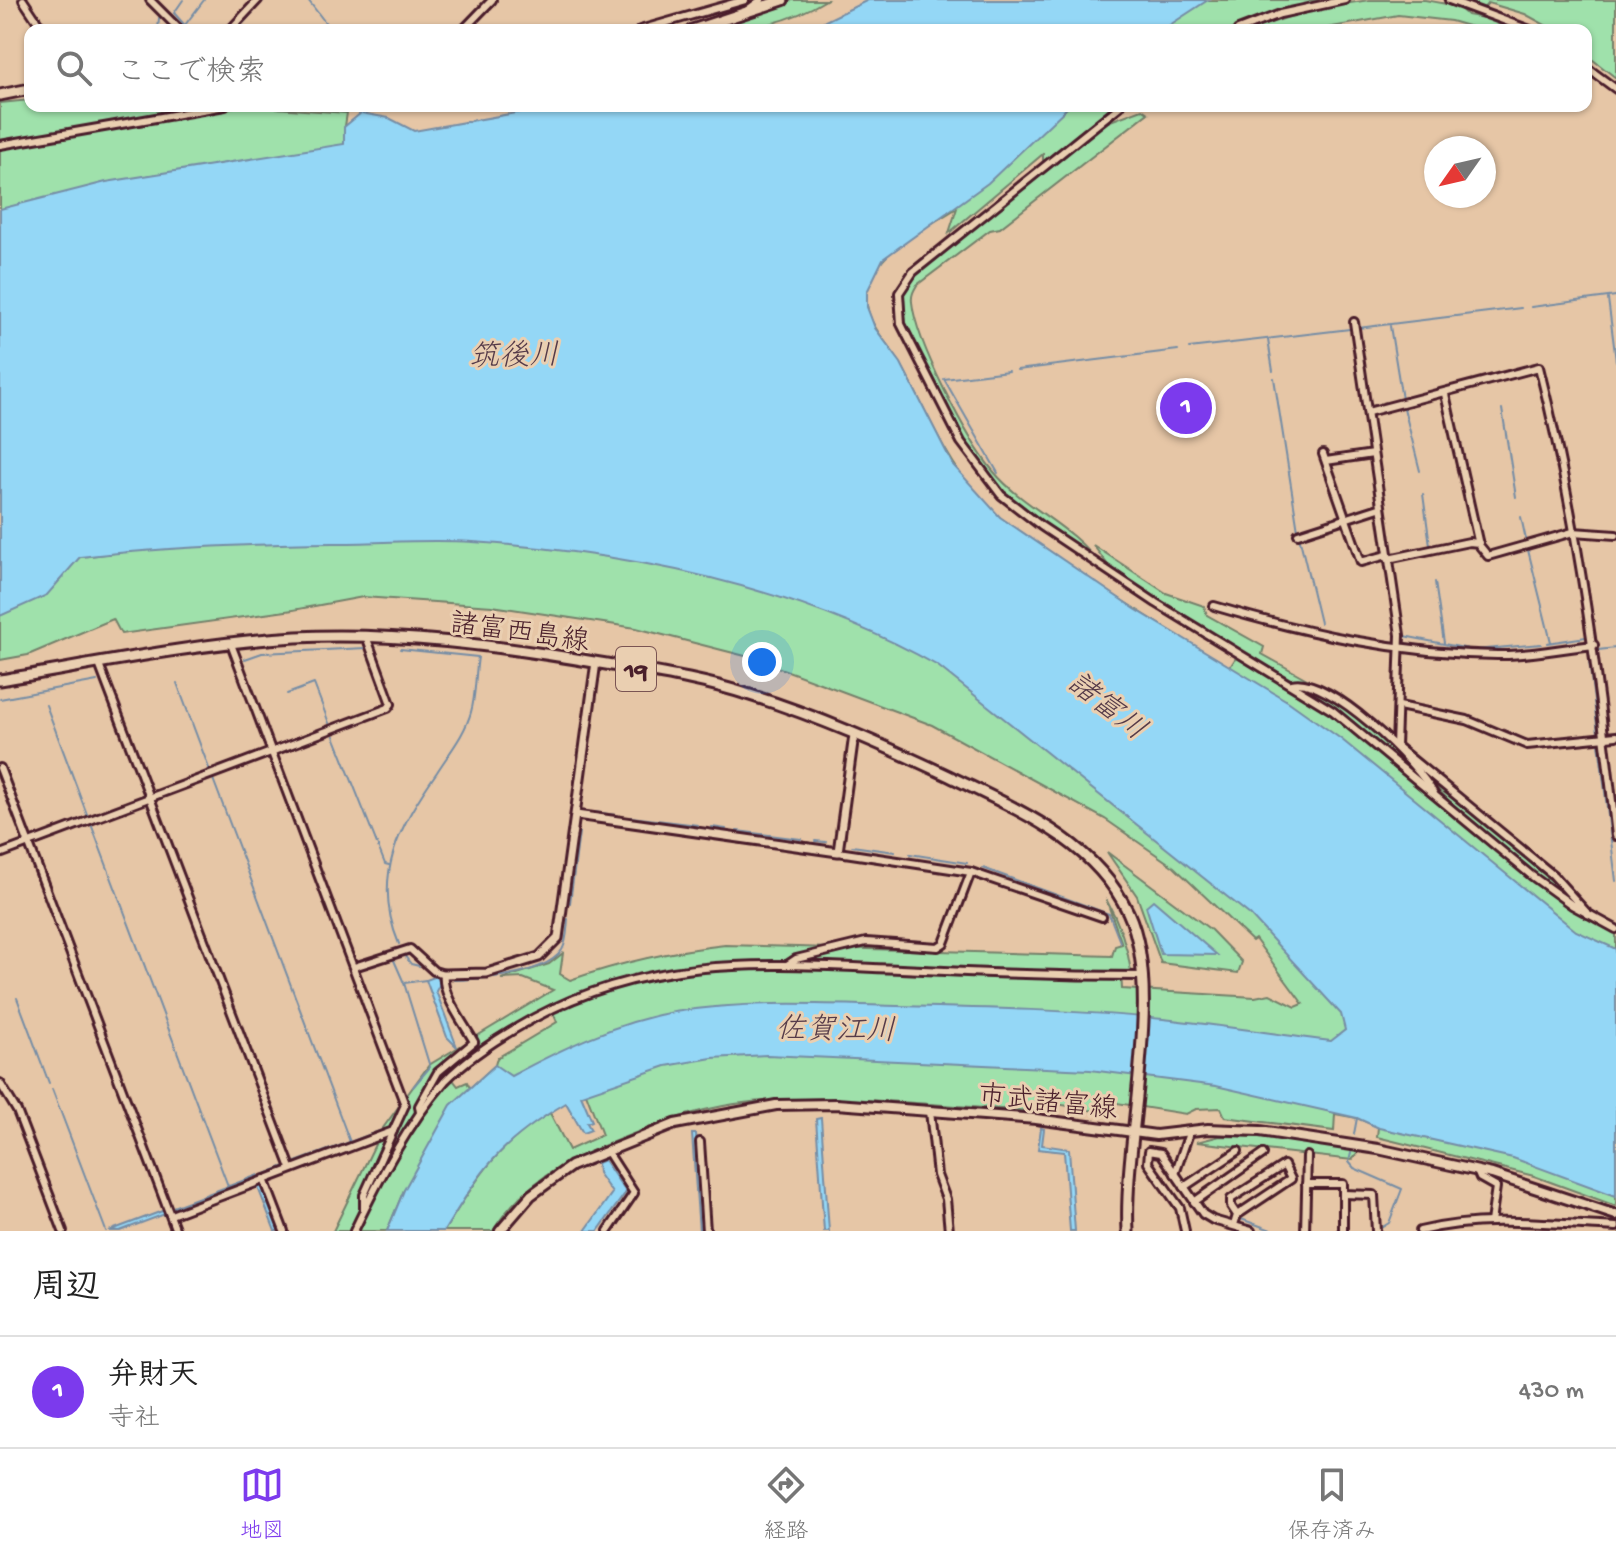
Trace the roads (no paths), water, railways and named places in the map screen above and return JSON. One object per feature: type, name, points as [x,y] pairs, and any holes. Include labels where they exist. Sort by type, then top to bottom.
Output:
[{"type":"main road","points":[[712,24],[783,0]]},
{"type":"main road","points":[[0,95],[24,90]]},
{"type":"main road","name":"諸富西島線","points":[[0,680],[295,637],[366,636],[477,644],[676,675],[751,695],[903,754],[1017,809],[1086,855],[1110,882],[1128,913],[1140,948],[1145,990],[1131,1131]]},
{"type":"main road","name":"市武諸富線","points":[[500,1231],[531,1195],[571,1166],[675,1124],[776,1105],[836,1104],[1036,1119],[1156,1135],[1208,1129],[1260,1131],[1378,1149],[1477,1171],[1616,1215]]},
{"type":"main road","name":"19","points":[[1128,1231],[1131,1131]]},
{"type":"street","points":[[23,0],[39,24]]},
{"type":"street","points":[[150,0],[174,24]]},
{"type":"street","points":[[236,24],[258,0]]},
{"type":"street","points":[[469,24],[492,0]]},
{"type":"street","points":[[661,24],[745,0]]},
{"type":"street","points":[[744,14],[761,0]]},
{"type":"street","points":[[1254,24],[1280,14],[1345,0]]},
{"type":"street","points":[[1449,0],[1514,24]]},
{"type":"street","points":[[1592,71],[1616,89]]},
{"type":"street","points":[[0,145],[190,112]]},
{"type":"street","points":[[1113,112],[913,272],[899,293],[901,324],[961,442],[1001,495],[1041,526],[1156,603],[1333,711],[1532,876],[1616,929]]},
{"type":"street","points":[[1354,322],[1400,649],[1396,746],[1436,797]]},
{"type":"street","points":[[1368,412],[1539,367],[1559,446],[1594,645],[1616,836]]},
{"type":"street","points":[[1445,394],[1479,543],[1488,556],[1573,532],[1616,535]]},
{"type":"street","points":[[1373,454],[1324,458],[1361,562],[1469,542],[1479,543]]},
{"type":"street","points":[[1298,534],[1379,508]]},
{"type":"street","points":[[1214,606],[1310,634],[1400,649],[1499,655],[1594,645]]},
{"type":"street","points":[[0,854],[390,706],[366,636]]},
{"type":"street","points":[[231,644],[405,1105],[364,1195],[364,1209]]},
{"type":"street","points":[[354,967],[410,949],[434,971],[444,974],[487,973],[539,957],[554,945],[576,815],[596,662]]},
{"type":"street","points":[[99,664],[291,1168]]},
{"type":"street","points":[[1292,684],[1299,682],[1335,695],[1553,875],[1588,914]]},
{"type":"street","points":[[1399,706],[1467,720],[1527,745],[1616,736]]},
{"type":"street","points":[[838,852],[854,735]]},
{"type":"street","points":[[0,768],[176,1231]]},
{"type":"street","points":[[576,815],[971,872],[1102,917]]},
{"type":"street","points":[[787,965],[796,959],[866,942],[938,947],[944,943],[971,872]]},
{"type":"street","points":[[354,1231],[420,1112],[447,1079],[492,1043],[549,1010],[597,988],[648,974],[712,965],[1143,976]]},
{"type":"street","points":[[420,1112],[419,1106],[438,1072],[474,1042],[450,998],[444,974]]},
{"type":"street","points":[[0,1083],[17,1111],[63,1231]]},
{"type":"street","points":[[930,1111],[937,1175],[946,1199],[949,1231]]},
{"type":"street","points":[[169,1212],[393,1131]]},
{"type":"street","points":[[1175,1174],[1189,1133]]},
{"type":"street","points":[[700,1142],[706,1231]]},
{"type":"street","points":[[607,1151],[634,1193],[608,1231]]},
{"type":"street","points":[[1185,1231],[1180,1208],[1148,1163],[1149,1151],[1161,1153],[1194,1202],[1213,1220],[1251,1231]]},
{"type":"street","points":[[1184,1187],[1238,1151]]},
{"type":"street","points":[[1194,1202],[1263,1154]]},
{"type":"street","points":[[1305,1231],[1307,1156]]},
{"type":"street","points":[[1234,1225],[1237,1215],[1291,1179],[1284,1165],[1231,1199],[1231,1206],[1237,1215]]},
{"type":"street","points":[[1477,1171],[1480,1178],[1496,1187],[1491,1222]]},
{"type":"street","points":[[260,1180],[284,1231]]},
{"type":"street","points":[[1306,1184],[1343,1184],[1343,1231]]},
{"type":"street","points":[[1343,1194],[1374,1195],[1376,1230]]},
{"type":"street","points":[[1420,1231],[1491,1222],[1616,1227]]},
{"type":"water","points":[[868,0],[1208,0],[1171,24],[819,24]]},
{"type":"water","points":[[521,112],[1063,112],[988,183],[883,259],[867,292],[867,307],[875,328],[901,363],[953,465],[1000,517],[1135,609],[1289,702],[1341,739],[1576,931],[1616,949],[1616,1196],[1513,1158],[1379,1128],[1357,1118],[1216,1086],[1090,1070],[767,1055],[712,1058],[666,1066],[581,1095],[592,1121],[587,1123],[591,1130],[583,1133],[566,1103],[524,1131],[495,1158],[444,1231],[387,1231],[404,1190],[451,1105],[495,1065],[511,1076],[590,1038],[632,1022],[674,1012],[785,1004],[964,1008],[1130,1016],[1331,1041],[1345,1030],[1341,1014],[1250,915],[938,666],[884,638],[772,595],[654,565],[533,547],[438,541],[270,544],[175,548],[80,557],[47,595],[0,616],[0,209],[106,182],[344,144],[344,127],[361,113],[389,118],[414,131]]},
{"type":"water","points":[[1153,900],[1217,955],[1161,954],[1146,906]]},
{"type":"water","points":[[437,976],[440,984],[436,991],[457,1047],[447,1037],[426,980]]},
{"type":"water","points":[[821,1118],[829,1231],[824,1231],[816,1119]]},
{"type":"water","points":[[1041,1128],[1044,1129],[1042,1145],[1069,1149],[1075,1231],[1070,1231],[1064,1152],[1038,1149]]},
{"type":"water","points":[[692,1134],[696,1134],[704,1231],[699,1231]]},
{"type":"water","points":[[604,1160],[626,1192],[598,1231],[585,1231],[612,1193],[598,1173],[597,1163]]},
{"type":"water","points":[[258,1175],[280,1231],[275,1231],[255,1180],[120,1231],[109,1231]]},
{"type":"waterway","points":[[183,0],[174,13],[184,24]]},
{"type":"waterway","points":[[186,24],[204,0]]},
{"type":"waterway","points":[[242,24],[264,0]]},
{"type":"waterway","points":[[308,0],[326,24]]},
{"type":"waterway","points":[[158,24],[159,18]]},
{"type":"waterway","points":[[1531,307],[1616,296]]},
{"type":"waterway","points":[[1608,299],[1616,361]]},
{"type":"waterway","points":[[1358,328],[1521,308]]},
{"type":"waterway","points":[[1390,326],[1402,399]]},
{"type":"waterway","points":[[1189,348],[1350,329]]},
{"type":"waterway","points":[[1268,340],[1273,371]]},
{"type":"waterway","points":[[1017,370],[1178,350]]},
{"type":"waterway","points":[[998,473],[944,379],[1008,371]]},
{"type":"waterway","points":[[1274,378],[1298,530]]},
{"type":"waterway","points":[[1404,408],[1420,471]]},
{"type":"waterway","points":[[1502,409],[1516,497]]},
{"type":"waterway","points":[[1423,494],[1430,545]]},
{"type":"waterway","points":[[1521,517],[1526,540]]},
{"type":"waterway","points":[[1300,540],[1320,623]]},
{"type":"waterway","points":[[1528,550],[1551,642]]},
{"type":"waterway","points":[[1435,582],[1444,643]]},
{"type":"waterway","points":[[1404,636],[1474,650],[1541,644]]},
{"type":"waterway","points":[[1547,643],[1586,637],[1587,641]]},
{"type":"waterway","points":[[245,659],[262,653],[366,648]]},
{"type":"waterway","points":[[1598,650],[1616,648]]},
{"type":"waterway","points":[[399,944],[391,920],[388,896],[393,853],[411,812],[468,720],[474,699],[478,657],[400,649]]},
{"type":"waterway","points":[[1589,661],[1598,733]]},
{"type":"waterway","points":[[0,699],[97,681]]},
{"type":"waterway","points":[[177,683],[210,771]]},
{"type":"waterway","points":[[287,694],[314,684],[329,723]]},
{"type":"waterway","points":[[46,705],[88,817]]},
{"type":"waterway","points":[[334,736],[385,864],[389,865]]},
{"type":"waterway","points":[[1599,743],[1616,881]]},
{"type":"waterway","points":[[213,779],[350,1142]]},
{"type":"waterway","points":[[594,812],[616,815]]},
{"type":"waterway","points":[[631,817],[698,825]]},
{"type":"waterway","points":[[91,824],[228,1186]]},
{"type":"waterway","points":[[712,827],[726,829]]},
{"type":"waterway","points":[[737,831],[801,839]]},
{"type":"waterway","points":[[570,903],[579,832]]},
{"type":"waterway","points":[[815,841],[826,842]]},
{"type":"waterway","points":[[852,846],[895,852]]},
{"type":"waterway","points":[[910,854],[967,863]]},
{"type":"waterway","points":[[983,868],[1109,914],[1120,942]]},
{"type":"waterway","points":[[454,980],[512,974],[542,965],[562,950],[568,919]]},
{"type":"waterway","points":[[404,955],[411,964],[419,966]]},
{"type":"waterway","points":[[393,958],[404,983],[426,980]]},
{"type":"waterway","points":[[404,983],[430,1067],[413,1087]]},
{"type":"waterway","points":[[17,998],[49,1083]]},
{"type":"waterway","points":[[52,1089],[106,1231]]},
{"type":"waterway","points":[[1354,1134],[1357,1118]]},
{"type":"waterway","points":[[293,1163],[382,1130]]},
{"type":"waterway","points":[[1351,1153],[1349,1162],[1354,1168],[1402,1189],[1389,1223],[1376,1231]]},
{"type":"waterway","points":[[260,1176],[285,1166]]},
{"type":"waterway","points":[[1241,1219],[1274,1231]]},
{"type":"place","name":"弁財天","points":[[1186,408]]},
{"type":"water label","name":"筑後川","points":[[514,354]]},
{"type":"water label","name":"諸富川","points":[[1108,705]]},
{"type":"water label","name":"佐賀江川","points":[[836,1028]]}]
